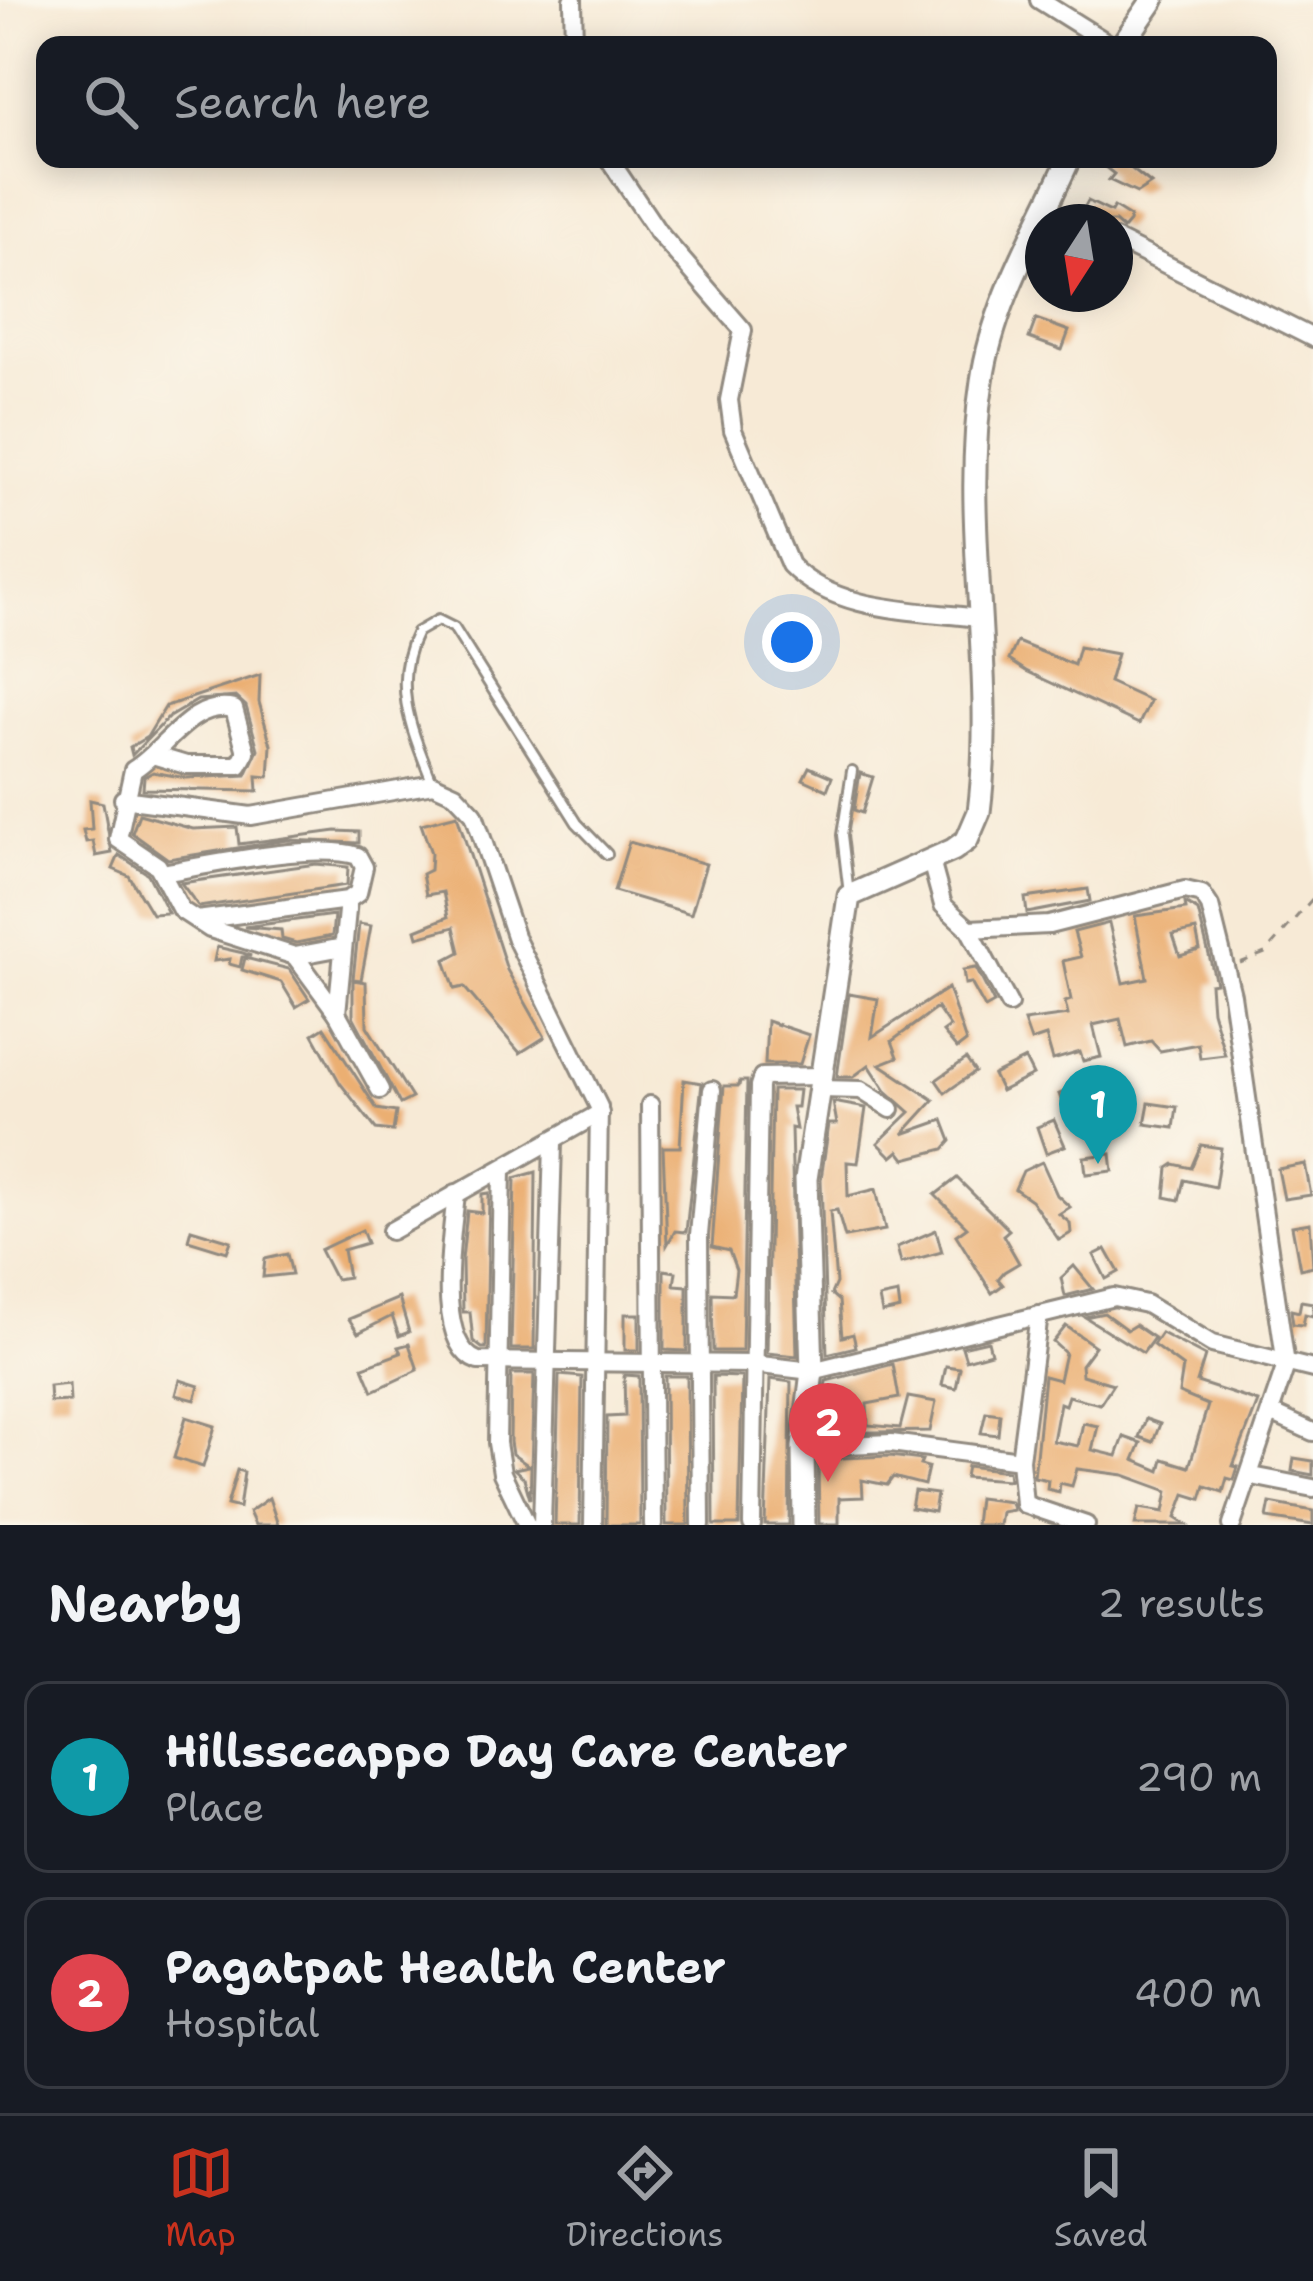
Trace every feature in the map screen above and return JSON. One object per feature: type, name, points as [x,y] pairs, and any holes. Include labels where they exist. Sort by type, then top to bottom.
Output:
[{"type":"street","points":[[573,0],[574,36]]},
{"type":"street","points":[[1039,0],[1097,36]]},
{"type":"street","points":[[1128,36],[1153,0]]},
{"type":"street","points":[[615,168],[658,232],[743,330],[730,413],[790,566],[806,582],[841,598],[978,618]]},
{"type":"street","points":[[1050,204],[1065,168]]},
{"type":"street","points":[[1133,248],[1313,338]]},
{"type":"street","points":[[804,1525],[803,1447],[812,1371],[804,1215],[849,896],[967,840],[979,812],[975,467],[982,377],[1008,292],[1025,256]]},
{"type":"street","points":[[156,756],[186,765],[239,765],[246,752],[237,714],[223,706],[187,721],[156,756],[129,775],[118,838],[162,873],[176,905],[196,920],[296,956],[343,947]]},
{"type":"street","points":[[122,799],[214,815],[251,816],[433,784],[455,794],[474,814],[516,939],[600,1113],[593,1525]]},
{"type":"street","points":[[162,873],[231,861],[351,853],[364,866],[358,893],[348,900],[196,920]]},
{"type":"street","points":[[931,861],[943,905],[969,928],[1009,1004]]},
{"type":"street","points":[[969,928],[1049,926],[1197,891],[1216,919],[1286,1365],[1232,1525]]},
{"type":"street","points":[[337,1013],[348,900]]},
{"type":"street","points":[[296,956],[337,1013],[380,1090]]},
{"type":"street","points":[[752,1525],[762,1076],[861,1090],[891,1108]]},
{"type":"street","points":[[701,1525],[699,1235],[712,1090]]},
{"type":"street","points":[[650,1105],[653,1525]]},
{"type":"street","points":[[392,1231],[600,1113]]},
{"type":"street","points":[[542,1525],[553,1143]]},
{"type":"street","points":[[502,1169],[499,1459],[527,1525]]},
{"type":"street","points":[[456,1192],[451,1324],[467,1356],[497,1362],[752,1364],[812,1371],[1124,1297],[1146,1304],[1190,1334],[1313,1369]]},
{"type":"street","points":[[1040,1315],[1020,1460],[1024,1504],[1085,1525]]},
{"type":"street","points":[[1271,1413],[1313,1432]]},
{"type":"street","points":[[803,1447],[891,1442],[1020,1460]]},
{"type":"street","points":[[1252,1475],[1313,1488]]},
{"type":"lane","points":[[433,784],[407,715],[403,678],[418,632],[438,620],[454,628],[577,823],[607,854]]},
{"type":"lane","points":[[849,896],[842,835],[852,771]]},
{"type":"path","points":[[1227,967],[1265,953],[1313,898]]},
{"type":"building","points":[[1106,168],[1131,168],[1151,184],[1137,193],[1109,180],[1114,174]]},
{"type":"building","points":[[1036,319],[1069,331],[1062,350],[1029,338]]},
{"type":"building","points":[[1017,642],[1074,665],[1079,647],[1117,654],[1109,682],[1150,701],[1139,724],[1009,660]]},
{"type":"building","points":[[260,675],[259,702],[271,745],[269,777],[257,776],[258,791],[143,789],[144,777],[153,772],[186,778],[246,775],[258,749],[246,706],[236,697],[198,700],[169,717],[132,755],[130,747],[147,737],[166,706]]},
{"type":"building","points":[[809,767],[832,777],[827,790],[803,779]]},
{"type":"building","points":[[860,773],[873,777],[862,813],[854,810]]},
{"type":"building","points":[[90,800],[103,803],[112,853],[96,856],[93,841],[86,842],[83,830],[92,829]]},
{"type":"building","points":[[139,814],[193,829],[237,827],[239,844],[336,831],[359,832],[359,843],[288,840],[168,859],[132,833]]},
{"type":"building","points":[[457,815],[507,970],[545,1037],[520,1053],[464,987],[455,989],[445,960],[460,952],[454,927],[418,937],[416,930],[448,917],[443,892],[426,895],[422,874],[430,870],[431,853],[421,824]]},
{"type":"building","points":[[629,842],[706,864],[691,914],[614,891]]},
{"type":"building","points":[[119,855],[148,874],[168,913],[152,914],[129,876],[113,869]]},
{"type":"building","points":[[316,864],[348,867],[347,885],[199,907],[181,883]]},
{"type":"building","points":[[1088,889],[1090,901],[1027,913],[1025,898]]},
{"type":"building","points":[[1185,903],[1198,911],[1216,983],[1210,984],[1212,1011],[1225,1055],[1200,1058],[1198,1044],[1160,1051],[1151,1041],[1127,1047],[1120,1019],[1093,1025],[1101,1057],[1083,1061],[1080,1052],[1053,1060],[1046,1036],[1031,1041],[1024,1021],[1068,1015],[1065,1002],[1071,1000],[1063,961],[1081,957],[1074,932],[1109,923],[1123,983],[1147,978],[1135,916],[1186,909]],"holes":[[[1196,930],[1200,950],[1180,956],[1173,935]]]},
{"type":"building","points":[[334,915],[332,936],[296,943],[282,939],[281,930],[244,927]]},
{"type":"building","points":[[359,924],[371,926],[361,980],[353,979]]},
{"type":"building","points":[[217,947],[251,956],[242,957],[240,967],[229,964],[230,959],[214,961]]},
{"type":"building","points":[[245,958],[289,969],[309,999],[296,1007],[281,982],[242,970]]},
{"type":"building","points":[[976,968],[994,1003],[985,1008],[971,983],[965,984],[963,970]]},
{"type":"building","points":[[353,980],[366,982],[367,1026],[412,1098],[400,1104],[353,1016]]},
{"type":"building","points":[[948,988],[966,1042],[957,1049],[943,1032],[950,1027],[937,1008],[892,1041],[898,1057],[880,1064],[934,1100],[903,1134],[943,1120],[951,1141],[944,1149],[905,1159],[899,1151],[892,1157],[878,1143],[910,1112],[886,1091],[869,1065],[853,1077],[837,1077],[849,994],[878,999],[872,1037]]},
{"type":"building","points":[[767,1021],[809,1035],[800,1064],[765,1064]]},
{"type":"building","points":[[324,1027],[377,1109],[396,1112],[393,1131],[376,1129],[340,1083],[313,1034]]},
{"type":"building","points":[[966,1059],[975,1072],[945,1093],[936,1080]]},
{"type":"building","points":[[1025,1059],[1033,1075],[1001,1091],[993,1075]]},
{"type":"building","points":[[684,1080],[702,1083],[686,1232],[675,1231],[667,1245],[663,1147],[680,1147]]},
{"type":"building","points":[[740,1081],[747,1081],[742,1351],[713,1351],[712,1293],[733,1294],[736,1270],[729,1251],[712,1247],[724,1086],[739,1086]]},
{"type":"building","points":[[1091,1081],[1096,1094],[1064,1107],[1059,1094]]},
{"type":"building","points":[[772,1090],[799,1090],[797,1107],[792,1107],[796,1129],[791,1128],[797,1356],[767,1353]]},
{"type":"building","points":[[833,1102],[866,1108],[858,1163],[847,1162],[848,1196],[876,1189],[885,1230],[845,1237],[837,1210],[830,1211],[836,1283],[831,1294],[839,1301],[842,1337],[853,1334],[856,1347],[827,1354],[821,1179],[829,1124],[837,1124]]},
{"type":"building","points":[[1149,1103],[1177,1107],[1174,1128],[1145,1124]]},
{"type":"building","points":[[1054,1120],[1065,1146],[1046,1153],[1037,1127]]},
{"type":"building","points":[[1201,1145],[1221,1148],[1215,1187],[1184,1180],[1179,1200],[1165,1197],[1168,1168],[1174,1164],[1191,1168]]},
{"type":"building","points":[[1111,1154],[1113,1171],[1086,1174],[1084,1157]]},
{"type":"building","points":[[1042,1162],[1057,1195],[1070,1207],[1059,1214],[1070,1223],[1071,1233],[1059,1240],[1031,1200],[1015,1189],[1023,1171]]},
{"type":"building","points":[[1305,1164],[1311,1195],[1284,1199],[1278,1169]]},
{"type":"building","points":[[536,1172],[534,1349],[511,1349],[515,1178]]},
{"type":"building","points":[[957,1178],[1009,1230],[1003,1235],[1019,1263],[1004,1272],[998,1279],[1003,1285],[992,1293],[956,1235],[967,1227],[935,1195]]},
{"type":"building","points":[[489,1193],[486,1348],[482,1348],[473,1341],[470,1312],[463,1312],[462,1260],[467,1211],[482,1213],[482,1194]]},
{"type":"building","points":[[1310,1223],[1313,1266],[1300,1269],[1292,1226]]},
{"type":"building","points":[[191,1229],[231,1241],[227,1252],[188,1240]]},
{"type":"building","points":[[362,1230],[367,1243],[343,1250],[348,1277],[335,1279],[320,1250]]},
{"type":"building","points":[[936,1230],[942,1252],[901,1263],[897,1247]]},
{"type":"building","points":[[1106,1249],[1119,1272],[1106,1279],[1094,1255]]},
{"type":"building","points":[[287,1254],[292,1274],[263,1277],[265,1259]]},
{"type":"building","points":[[1074,1266],[1093,1289],[1065,1296],[1061,1278]]},
{"type":"building","points":[[664,1270],[676,1272],[674,1285],[687,1286],[687,1351],[664,1350]]},
{"type":"building","points":[[898,1294],[900,1309],[882,1313],[879,1298]]},
{"type":"building","points":[[399,1298],[409,1332],[399,1336],[392,1316],[358,1333],[349,1319]]},
{"type":"building","points":[[1301,1301],[1313,1303],[1313,1316],[1305,1314],[1303,1325],[1293,1324],[1291,1310],[1299,1312]]},
{"type":"building","points":[[1104,1313],[1127,1330],[1135,1325],[1154,1338],[1143,1353],[1085,1317]]},
{"type":"building","points":[[625,1314],[639,1314],[639,1350],[625,1350]]},
{"type":"building","points":[[1066,1326],[1095,1346],[1081,1365],[1082,1375],[1113,1384],[1100,1404],[1068,1396],[1065,1405],[1060,1403],[1053,1441],[1078,1446],[1083,1423],[1098,1426],[1092,1450],[1117,1456],[1124,1437],[1141,1443],[1134,1460],[1160,1471],[1163,1459],[1189,1467],[1208,1405],[1179,1393],[1183,1367],[1153,1345],[1161,1333],[1205,1356],[1197,1382],[1258,1402],[1233,1466],[1238,1467],[1234,1480],[1227,1478],[1223,1492],[1205,1486],[1201,1499],[1185,1494],[1176,1518],[1187,1525],[1135,1525],[1139,1508],[1164,1512],[1168,1491],[1124,1475],[1077,1469],[1072,1486],[1060,1483],[1059,1492],[1047,1489],[1048,1480],[1034,1477],[1044,1376],[1059,1380],[1065,1353],[1053,1342]]},
{"type":"building","points":[[988,1341],[991,1353],[966,1360],[962,1347]]},
{"type":"building","points":[[409,1344],[418,1370],[373,1391],[363,1367],[401,1353],[398,1347]]},
{"type":"building","points":[[893,1364],[899,1398],[867,1404],[868,1425],[900,1428],[908,1397],[936,1402],[930,1431],[820,1433],[826,1381]]},
{"type":"building","points":[[946,1366],[960,1368],[956,1388],[942,1385]]},
{"type":"building","points":[[511,1374],[534,1374],[530,1499],[524,1478],[514,1469],[529,1466],[512,1454]]},
{"type":"building","points":[[559,1375],[582,1377],[580,1525],[555,1525]]},
{"type":"building","points":[[624,1375],[639,1376],[640,1525],[606,1525],[607,1417],[625,1416]]},
{"type":"building","points":[[665,1376],[687,1376],[688,1525],[666,1525]]},
{"type":"building","points":[[713,1376],[742,1377],[739,1525],[714,1525]]},
{"type":"building","points":[[770,1379],[791,1382],[789,1525],[765,1525]]},
{"type":"building","points":[[180,1380],[199,1386],[195,1400],[176,1395]]},
{"type":"building","points":[[69,1384],[70,1401],[50,1402],[49,1386]]},
{"type":"building","points":[[986,1412],[1000,1414],[998,1435],[981,1433]]},
{"type":"building","points":[[186,1417],[215,1426],[203,1467],[174,1458]]},
{"type":"building","points":[[1146,1419],[1160,1424],[1153,1442],[1139,1437]]},
{"type":"building","points":[[890,1456],[922,1460],[920,1465],[928,1467],[924,1485],[893,1477],[887,1485],[862,1480],[863,1497],[839,1498],[839,1524],[819,1524],[818,1459]]},
{"type":"building","points":[[1294,1458],[1313,1461],[1313,1475],[1292,1471]]},
{"type":"building","points":[[967,1466],[1008,1471],[1009,1480],[965,1477]]},
{"type":"building","points":[[237,1470],[244,1472],[239,1508],[227,1505]]},
{"type":"building","points":[[914,1491],[937,1494],[934,1512],[911,1508]]},
{"type":"building","points":[[269,1498],[278,1525],[255,1525],[249,1512]]},
{"type":"building","points":[[978,1498],[1011,1502],[1013,1510],[1001,1512],[999,1525],[975,1525]]},
{"type":"building","points":[[1270,1503],[1313,1511],[1313,1525],[1267,1518]]},
{"type":"place","name":"Hillssccappo Day Care Center","points":[[1098,1164]]},
{"type":"place","name":"Pagatpat Health Center","points":[[828,1482]]}]
